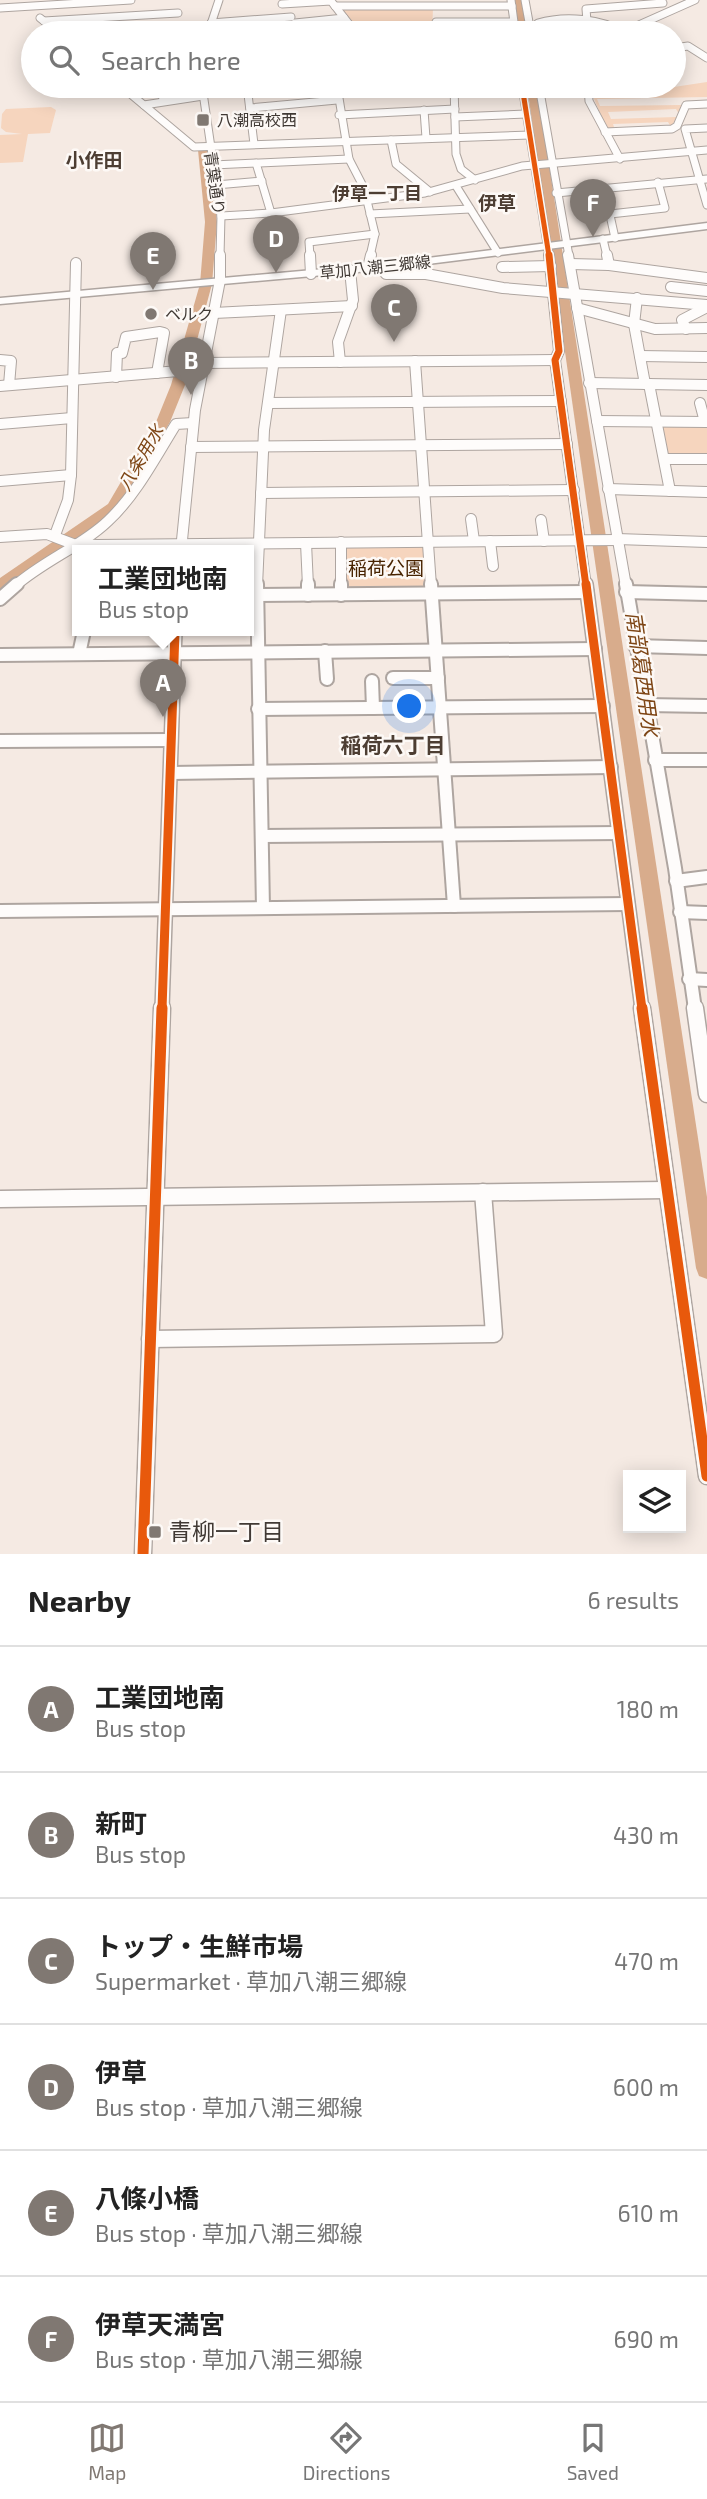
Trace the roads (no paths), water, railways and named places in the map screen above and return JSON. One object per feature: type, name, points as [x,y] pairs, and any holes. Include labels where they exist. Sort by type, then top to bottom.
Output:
[{"type":"main road","name":"草加八潮三郷線","points":[[0,301],[374,268],[707,226]]},
{"type":"street","points":[[19,0],[44,21],[178,13]]},
{"type":"street","points":[[0,8],[131,0]]},
{"type":"street","points":[[176,21],[183,0]]},
{"type":"street","points":[[212,21],[219,0]]},
{"type":"street","points":[[377,0],[391,2]]},
{"type":"street","points":[[525,0],[529,21]]},
{"type":"street","points":[[589,0],[597,7]]},
{"type":"street","points":[[650,21],[695,0]]},
{"type":"street","points":[[282,2],[331,1],[346,21]]},
{"type":"street","points":[[541,21],[587,21],[586,9],[662,1],[669,12]]},
{"type":"street","points":[[105,2],[106,17]]},
{"type":"street","points":[[282,2],[293,20]]},
{"type":"street","points":[[335,6],[391,2],[511,3],[514,21]]},
{"type":"street","points":[[436,3],[436,21]]},
{"type":"street","points":[[238,21],[344,18]]},
{"type":"street","points":[[686,46],[707,58]]},
{"type":"street","points":[[136,98],[194,147],[530,135]]},
{"type":"street","points":[[162,98],[163,102]]},
{"type":"street","points":[[144,105],[190,98]]},
{"type":"street","name":"青葉通り","points":[[182,545],[193,423],[220,280],[221,216],[203,98]]},
{"type":"street","points":[[248,98],[254,144]]},
{"type":"street","points":[[250,108],[304,98]]},
{"type":"street","points":[[338,98],[349,159],[367,200],[375,234],[374,268],[386,274],[426,274],[503,288],[668,300],[707,306]]},
{"type":"street","points":[[454,98],[456,154],[461,169],[475,180]]},
{"type":"street","points":[[524,98],[536,164],[557,245],[571,264],[572,292],[597,421],[676,881],[707,1094]]},
{"type":"street","points":[[541,98],[556,193],[557,245],[551,266],[556,291],[559,351],[555,360],[611,766],[665,1190],[707,1476]]},
{"type":"street","points":[[589,98],[620,159]]},
{"type":"street","points":[[605,132],[672,129],[677,126],[686,105],[707,104]]},
{"type":"street","points":[[339,114],[424,110],[526,114]]},
{"type":"street","points":[[424,110],[426,138]]},
{"type":"street","points":[[707,128],[685,129],[690,152],[703,180],[707,205]]},
{"type":"street","points":[[391,140],[396,164],[430,192]]},
{"type":"street","points":[[221,216],[271,213],[430,192],[512,168],[536,164],[707,150]]},
{"type":"street","points":[[213,165],[349,159]]},
{"type":"street","points":[[256,163],[271,213]]},
{"type":"street","points":[[556,193],[703,180]]},
{"type":"street","points":[[216,185],[262,181]]},
{"type":"street","points":[[610,214],[665,208],[658,182]]},
{"type":"street","points":[[456,186],[498,253]]},
{"type":"street","points":[[604,188],[610,214],[609,265]]},
{"type":"street","points":[[370,214],[470,209]]},
{"type":"street","points":[[311,274],[309,243],[375,234]]},
{"type":"street","points":[[55,535],[68,500],[71,475],[76,263]]},
{"type":"street","points":[[571,264],[609,265],[707,278]]},
{"type":"street","points":[[502,267],[551,266]]},
{"type":"street","points":[[340,362],[338,342],[352,306],[350,270]]},
{"type":"street","points":[[668,300],[671,287],[682,275]]},
{"type":"street","points":[[671,287],[707,291]]},
{"type":"street","points":[[637,298],[634,324],[670,491]]},
{"type":"street","points":[[214,313],[352,306]]},
{"type":"street","points":[[686,329],[682,320],[707,306]]},
{"type":"street","points":[[577,308],[655,329],[707,328]]},
{"type":"street","points":[[263,908],[257,709],[259,543],[263,447],[281,310]]},
{"type":"street","points":[[116,377],[117,353],[122,353],[126,337],[160,332],[164,333],[157,373]]},
{"type":"street","points":[[640,356],[707,357]]},
{"type":"street","points":[[0,360],[11,361],[5,386],[157,373],[203,366],[274,362],[555,360]]},
{"type":"street","points":[[415,361],[454,906]]},
{"type":"street","points":[[589,383],[707,385]]},
{"type":"street","points":[[269,403],[561,401]]},
{"type":"street","points":[[597,421],[706,422],[700,403]]},
{"type":"street","points":[[0,425],[72,418]]},
{"type":"street","points":[[0,599],[32,571],[108,522],[176,424],[193,423]]},
{"type":"street","points":[[191,447],[567,444]]},
{"type":"street","points":[[664,459],[707,459]]},
{"type":"street","points":[[0,481],[71,475]]},
{"type":"street","points":[[608,489],[707,492]]},
{"type":"street","points":[[261,493],[574,490]]},
{"type":"street","points":[[471,519],[474,541]]},
{"type":"street","points":[[541,520],[544,541]]},
{"type":"street","points":[[0,537],[55,535],[79,545]]},
{"type":"street","points":[[220,545],[617,539],[707,542]]},
{"type":"street","points":[[490,541],[493,566]]},
{"type":"street","points":[[306,542],[308,595]]},
{"type":"street","points":[[341,542],[341,595]]},
{"type":"street","points":[[258,595],[587,592]]},
{"type":"street","points":[[626,592],[707,594]]},
{"type":"street","points":[[79,654],[83,636]]},
{"type":"street","points":[[143,1554],[175,636]]},
{"type":"street","points":[[635,646],[707,648]]},
{"type":"street","points":[[0,654],[595,649]]},
{"type":"street","points":[[325,651],[327,679]]},
{"type":"street","points":[[393,678],[438,678]]},
{"type":"street","points":[[372,681],[373,708]]},
{"type":"street","points":[[646,705],[707,706]]},
{"type":"street","points":[[257,709],[603,706]]},
{"type":"street","points":[[0,741],[171,740]]},
{"type":"street","points":[[655,760],[707,760]]},
{"type":"street","points":[[171,773],[611,766]]},
{"type":"street","points":[[262,836],[619,834]]},
{"type":"street","points":[[676,881],[707,877]]},
{"type":"street","points":[[0,911],[628,904]]},
{"type":"street","points":[[680,912],[707,913]]},
{"type":"street","points":[[689,979],[707,980]]},
{"type":"street","points":[[0,1199],[665,1190]]},
{"type":"street","points":[[150,1339],[494,1334],[483,1192]]},
{"type":"waterway","name":"南部葛西用水","points":[[518,0],[522,21]]},
{"type":"waterway","name":"南部葛西用水","points":[[534,98],[707,1268]]},
{"type":"waterway","name":"八条用水","points":[[0,586],[113,507],[163,422],[178,385],[206,284],[211,222],[203,150]]},
{"type":"place","name":"八潮高校西","points":[[203,120]]},
{"type":"place","name":"伊草天満宮","points":[[593,237]]},
{"type":"place","name":"伊草","points":[[276,273]]},
{"type":"place","name":"八條小橋","points":[[153,290]]},
{"type":"place","name":"ベルク","points":[[151,314]]},
{"type":"place","name":"トップ・生鮮市場","points":[[394,342]]},
{"type":"place","name":"新町","points":[[191,395]]},
{"type":"place","name":"工業団地南","points":[[163,717]]},
{"type":"place","name":"青柳一丁目","points":[[155,1532]]},
{"type":"district","name":"小作田","points":[[94,160]]},
{"type":"district","name":"伊草一丁目","points":[[377,194]]},
{"type":"district","name":"伊草","points":[[497,203]]},
{"type":"district","name":"稲荷六丁目","points":[[393,746]]},
{"type":"park label","name":"稲荷公園","points":[[386,568]]}]
